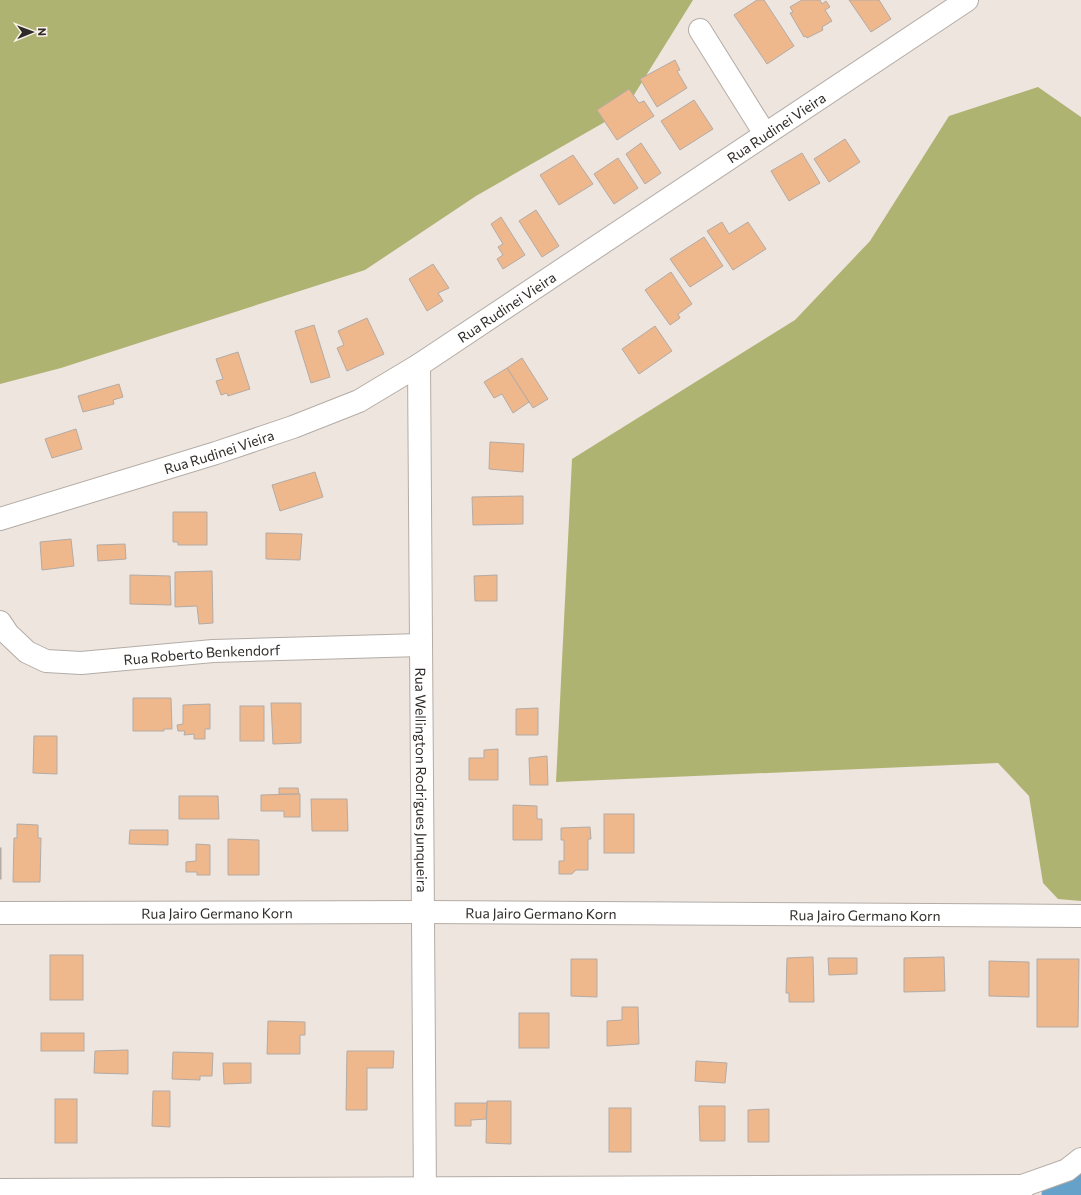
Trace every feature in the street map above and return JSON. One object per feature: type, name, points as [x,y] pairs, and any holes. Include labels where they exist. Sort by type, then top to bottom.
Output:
[{"type":"street","name":"Rua Rudinei Vieira","points":[[0,519],[216,453],[293,427],[359,401],[419,365],[967,0]]},
{"type":"street","points":[[700,30],[765,134]]},
{"type":"street","name":"Rua Wellington Rodrigues Junqueira","points":[[419,365],[425,1192]]},
{"type":"street","name":"Rua Roberto Benkendorf","points":[[0,622],[8,634],[27,652],[46,662],[81,663],[213,651],[421,645]]},
{"type":"street","name":"Rua Jairo Germano Korn","points":[[0,913],[423,912],[1081,916]]},
{"type":"street","points":[[998,1195],[1067,1170],[1081,1159]]},
{"type":"street","points":[[0,1190],[34,1192],[425,1192],[1025,1186]]},
{"type":"green space","points":[[0,0],[693,0],[624,111],[476,196],[365,270],[61,368],[0,384]]},
{"type":"green space","points":[[1038,87],[1081,117],[1081,901],[1058,899],[1043,883],[1029,796],[998,763],[556,782],[572,459],[795,320],[870,241],[949,116]]},
{"type":"building","points":[[757,0],[764,0],[794,46],[767,64],[734,15]]},
{"type":"building","points":[[802,0],[820,0],[822,4],[826,1],[830,7],[825,10],[832,21],[822,27],[823,30],[807,38],[806,36],[804,37],[790,13],[793,12],[790,7]]},
{"type":"building","points":[[849,0],[879,0],[891,19],[871,32]]},
{"type":"building","points":[[675,60],[680,70],[677,71],[687,88],[657,107],[640,79]]},
{"type":"building","points":[[629,89],[639,103],[644,101],[654,116],[617,140],[597,110]]},
{"type":"building","points":[[694,100],[713,129],[680,150],[661,121]]},
{"type":"building","points":[[845,139],[860,162],[829,182],[814,159]]},
{"type":"building","points":[[641,143],[661,173],[645,184],[626,154]]},
{"type":"building","points":[[802,153],[820,183],[789,201],[771,171]]},
{"type":"building","points":[[573,155],[593,184],[559,205],[540,175]]},
{"type":"building","points":[[618,158],[638,188],[614,204],[594,174]]},
{"type":"building","points":[[536,210],[559,246],[542,257],[519,221]]},
{"type":"building","points":[[501,217],[525,255],[503,269],[497,259],[503,255],[498,247],[503,244],[491,224]]},
{"type":"building","points":[[722,222],[729,234],[748,222],[766,249],[733,270],[707,231]]},
{"type":"building","points":[[704,237],[723,266],[690,287],[670,259]]},
{"type":"building","points":[[433,264],[449,288],[438,293],[443,301],[427,311],[409,279]]},
{"type":"building","points":[[671,272],[692,304],[678,314],[680,318],[670,325],[645,290]]},
{"type":"building","points":[[367,318],[384,354],[347,371],[337,348],[344,345],[338,331]]},
{"type":"building","points":[[314,325],[330,377],[311,383],[295,331]]},
{"type":"building","points":[[655,326],[672,351],[639,374],[622,349]]},
{"type":"building","points":[[238,352],[250,389],[228,396],[227,393],[221,395],[216,381],[223,379],[216,359]]},
{"type":"building","points":[[522,358],[548,399],[533,408],[507,368]]},
{"type":"building","points":[[507,368],[529,402],[513,413],[502,394],[494,398],[484,382]]},
{"type":"building","points":[[119,384],[123,397],[113,400],[114,404],[83,412],[78,396]]},
{"type":"building","points":[[76,429],[82,449],[52,458],[45,439]]},
{"type":"building","points":[[490,442],[524,444],[523,472],[489,469]]},
{"type":"building","points":[[315,472],[323,497],[280,511],[272,485]]},
{"type":"building","points":[[523,496],[523,524],[473,525],[472,497]]},
{"type":"building","points":[[173,512],[207,512],[207,545],[178,545],[178,542],[173,542]]},
{"type":"building","points":[[266,533],[302,534],[300,560],[266,559]]},
{"type":"building","points":[[71,539],[74,566],[42,570],[40,542]]},
{"type":"building","points":[[125,544],[126,559],[98,561],[97,545]]},
{"type":"building","points":[[212,571],[213,623],[199,624],[197,606],[175,607],[175,572]]},
{"type":"building","points":[[130,575],[170,576],[171,605],[130,604]]},
{"type":"building","points":[[497,575],[497,601],[475,601],[474,576]]},
{"type":"building","points":[[133,698],[171,698],[172,729],[164,729],[164,731],[133,731]]},
{"type":"building","points":[[271,703],[301,703],[301,743],[273,744]]},
{"type":"building","points":[[210,704],[210,729],[205,729],[205,739],[194,739],[194,734],[184,735],[185,731],[178,731],[177,725],[183,724],[183,705]]},
{"type":"building","points":[[240,706],[264,706],[264,741],[240,741]]},
{"type":"building","points":[[538,708],[538,735],[516,735],[516,709]]},
{"type":"building","points":[[34,736],[57,736],[57,774],[33,773]]},
{"type":"building","points":[[498,749],[498,780],[469,780],[469,758],[484,758],[484,750]]},
{"type":"building","points":[[547,756],[548,785],[530,785],[529,758]]},
{"type":"building","points":[[279,788],[298,788],[299,794],[279,794]]},
{"type":"building","points":[[300,794],[300,817],[284,817],[284,811],[261,811],[261,795]]},
{"type":"building","points":[[179,796],[218,796],[219,819],[179,819]]},
{"type":"building","points":[[311,799],[347,799],[348,831],[312,831]]},
{"type":"building","points":[[513,805],[537,806],[537,819],[542,819],[542,840],[513,840]]},
{"type":"building","points":[[604,814],[634,814],[634,853],[604,853]]},
{"type":"building","points":[[17,824],[38,825],[38,838],[41,838],[40,882],[13,882],[14,838],[17,838]]},
{"type":"building","points":[[590,827],[591,839],[588,839],[588,870],[576,870],[572,874],[559,874],[559,861],[564,861],[564,840],[561,840],[561,828]]},
{"type":"building","points":[[130,830],[168,830],[168,845],[129,844]]},
{"type":"building","points":[[228,839],[259,840],[259,875],[228,875]]},
{"type":"building","points":[[196,844],[210,845],[210,875],[197,875],[197,872],[186,872],[186,862],[196,861]]},
{"type":"building","points":[[1,848],[1,879],[0,879]]},
{"type":"building","points":[[50,955],[83,955],[83,1000],[50,1000]]},
{"type":"building","points":[[813,957],[814,1002],[789,1002],[789,993],[786,993],[787,958]]},
{"type":"building","points":[[944,957],[945,991],[904,992],[904,958]]},
{"type":"building","points":[[828,958],[857,958],[857,974],[829,975]]},
{"type":"building","points":[[571,959],[597,959],[597,997],[571,996]]},
{"type":"building","points":[[1037,959],[1079,959],[1078,1027],[1037,1027]]},
{"type":"building","points":[[989,961],[1029,962],[1029,997],[989,996]]},
{"type":"building","points":[[622,1007],[638,1007],[639,1044],[607,1046],[607,1021],[622,1020]]},
{"type":"building","points":[[519,1013],[549,1013],[549,1048],[519,1048]]},
{"type":"building","points":[[268,1021],[305,1022],[305,1035],[300,1035],[300,1054],[267,1054]]},
{"type":"building","points":[[41,1033],[84,1033],[84,1051],[41,1051]]},
{"type":"building","points":[[128,1050],[128,1074],[94,1073],[95,1051]]},
{"type":"building","points":[[347,1051],[394,1051],[393,1068],[367,1068],[367,1110],[346,1110]]},
{"type":"building","points":[[173,1052],[213,1053],[212,1076],[200,1076],[200,1080],[172,1079]]},
{"type":"building","points":[[696,1061],[727,1063],[725,1083],[695,1081]]},
{"type":"building","points":[[223,1063],[251,1063],[251,1083],[224,1084]]},
{"type":"building","points":[[153,1091],[170,1091],[170,1127],[152,1126]]},
{"type":"building","points":[[55,1099],[77,1099],[77,1143],[55,1143]]},
{"type":"building","points":[[487,1101],[511,1101],[511,1144],[486,1143]]},
{"type":"building","points":[[455,1103],[487,1103],[486,1119],[471,1120],[471,1126],[455,1126]]},
{"type":"building","points":[[699,1106],[725,1106],[725,1141],[700,1141]]},
{"type":"building","points":[[609,1108],[631,1108],[631,1152],[609,1152]]},
{"type":"building","points":[[769,1109],[769,1142],[748,1142],[748,1110]]},
{"type":"waterway","points":[[1063,1195],[1081,1188]]}]
